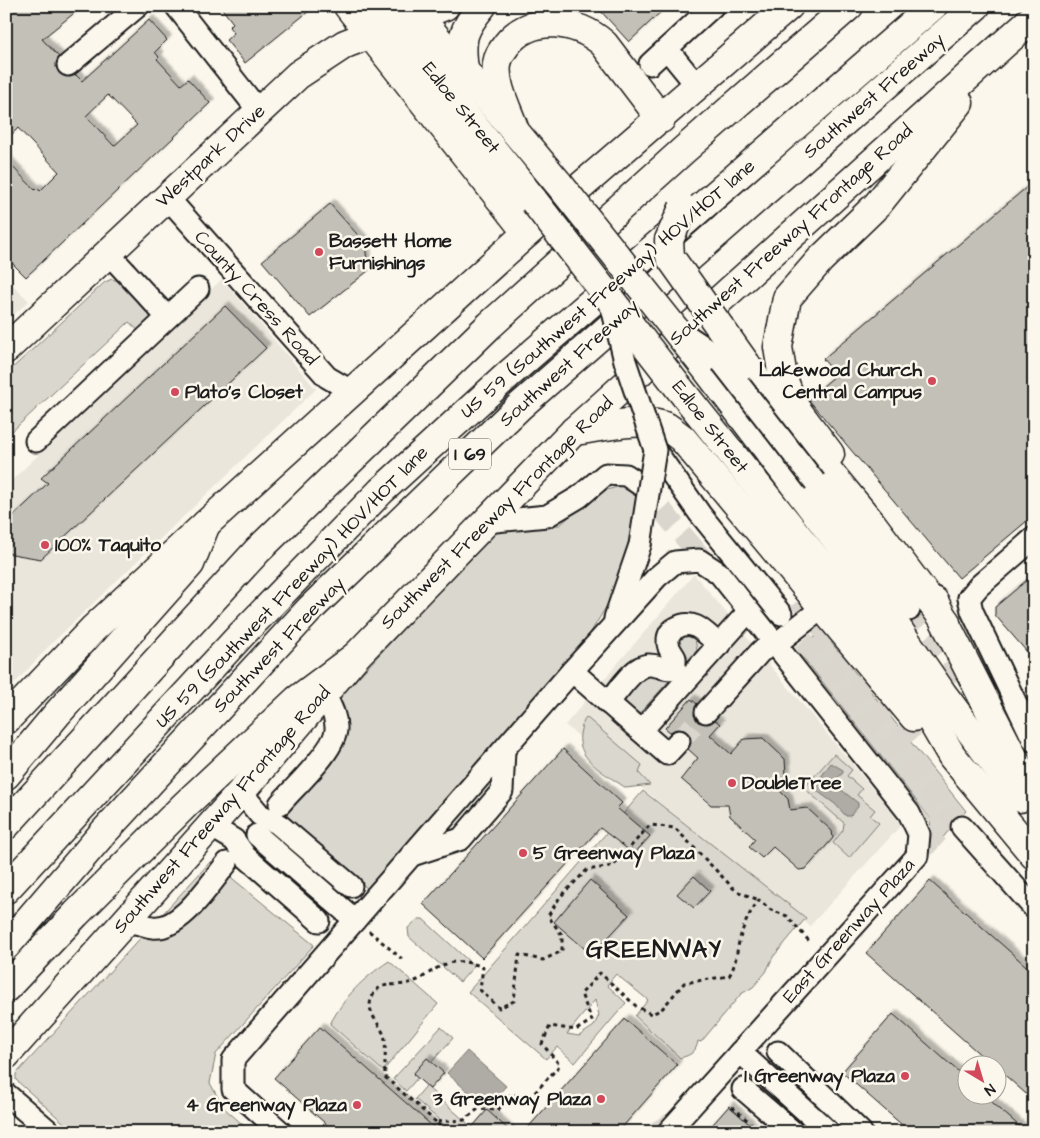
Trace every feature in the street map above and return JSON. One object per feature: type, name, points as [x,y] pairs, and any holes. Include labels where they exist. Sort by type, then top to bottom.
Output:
[{"type":"main road","points":[[348,6],[394,18],[527,233]]},
{"type":"main road","name":"Westpark Drive","points":[[6,349],[258,110],[298,75],[345,44],[394,18],[445,6]]},
{"type":"main road","points":[[464,70],[461,45],[464,32],[469,21],[482,6]]},
{"type":"main road","points":[[6,825],[252,557],[293,516],[490,325],[685,149],[849,6]]},
{"type":"main road","points":[[6,887],[275,582],[418,443],[604,292],[621,262],[912,6]]},
{"type":"main road","name":"US 59 (Southwest Freeway) HOV/HOT lane","points":[[6,887],[241,635],[381,490],[509,374],[933,6]]},
{"type":"main road","name":"Southwest Freeway","points":[[6,946],[102,833],[310,609],[513,412],[976,6]]},
{"type":"main road","points":[[6,720],[94,628],[351,391],[527,233],[661,119],[786,7]]},
{"type":"main road","name":"Edloe Street","points":[[394,18],[464,70],[517,131],[621,262],[807,488],[838,542],[994,765],[1034,815]]},
{"type":"main road","name":"Edloe Street","points":[[394,18],[604,292],[825,570],[918,696],[952,756],[1034,855]]},
{"type":"main road","points":[[1028,22],[917,153],[877,205],[820,260],[787,298],[778,347],[783,378],[793,405],[913,562],[956,607],[1034,798]]},
{"type":"main road","name":"Southwest Freeway Frontage Road","points":[[6,1055],[241,792],[356,656],[574,431],[1028,22]]},
{"type":"main road","points":[[517,131],[497,80],[497,62],[499,54],[512,38],[520,31],[540,24],[570,25],[594,36],[604,44],[661,119]]},
{"type":"main road","points":[[683,208],[668,240],[670,257],[777,409],[873,525],[956,607]]},
{"type":"main road","points":[[574,431],[616,424],[654,424],[667,427],[694,450],[901,704],[952,756]]},
{"type":"main road","points":[[6,774],[56,714],[190,564],[206,524]]},
{"type":"main road","points":[[6,988],[76,914],[186,804],[297,700],[356,656]]},
{"type":"street","points":[[68,66],[138,6]]},
{"type":"street","points":[[176,6],[258,110]]},
{"type":"street","points":[[650,64],[713,6]]},
{"type":"street","points":[[667,49],[698,86]]},
{"type":"street","name":"County Cress Road","points":[[167,197],[320,370],[327,377],[351,391]]},
{"type":"street","points":[[108,253],[167,317]]},
{"type":"street","points":[[36,441],[198,289]]},
{"type":"street","points":[[604,292],[655,450],[700,514],[781,614]]},
{"type":"street","points":[[613,626],[640,545],[655,450]]},
{"type":"street","points":[[486,522],[547,516],[579,497],[606,474],[641,476]]},
{"type":"street","points":[[807,488],[910,610]]},
{"type":"street","points":[[956,607],[1034,538]]},
{"type":"street","name":"East Greenway Plaza","points":[[281,1132],[232,1089],[233,1060],[572,671],[657,577],[675,562],[699,560],[719,573],[909,812],[919,834],[917,856],[668,1132]]},
{"type":"street","points":[[956,607],[972,611],[995,676],[1034,741]]},
{"type":"street","points":[[706,712],[761,651],[776,644],[822,608]]},
{"type":"street","points":[[641,731],[749,611]]},
{"type":"street","points":[[608,702],[642,667],[654,665],[663,670],[674,670],[675,657],[670,651],[668,639],[671,631],[678,626],[692,624],[719,645]]},
{"type":"street","points":[[703,662],[729,685]]},
{"type":"street","points":[[572,671],[667,754],[679,741]]},
{"type":"street","points":[[280,804],[330,746],[336,735],[335,718],[324,694]]},
{"type":"street","points":[[241,792],[258,825],[355,920]]},
{"type":"street","points":[[234,840],[258,825],[277,823],[351,886]]},
{"type":"street","points":[[211,826],[234,840],[246,857],[319,921]]},
{"type":"street","points":[[962,827],[1034,908]]},
{"type":"street","points":[[125,921],[152,927],[174,922],[185,914],[227,863]]},
{"type":"street","points":[[740,1052],[829,1132]]},
{"type":"street","points":[[778,1052],[861,1132]]},
{"type":"street","points":[[743,1089],[793,1132]]},
{"type":"street","points":[[6,1094],[50,1132]]},
{"type":"street","points":[[650,1132],[655,1127],[686,1110]]},
{"type":"path","points":[[446,1132],[385,1077],[385,1037],[370,1010],[372,997],[378,988],[388,984],[408,984],[429,975],[446,964],[469,962],[483,967],[480,990],[499,1008],[514,1002],[519,955],[543,960],[562,951],[562,935],[548,916],[560,897],[587,870],[613,866],[650,825],[675,828],[736,891],[759,900],[772,910],[787,916],[809,941]]},
{"type":"path","points":[[436,1122],[464,1120],[478,1108],[498,1110],[511,1094],[529,1099],[560,1065],[542,1044],[550,1026],[576,1030],[592,1020],[581,994],[600,972],[636,1006],[651,1014],[661,1010],[684,983],[729,976],[735,966],[749,912],[759,900]]},
{"type":"path","points":[[355,920],[402,959]]},
{"type":"path","points":[[732,1107],[754,1126]]},
{"type":"shaded area","points":[[6,278],[29,301],[6,322]]},
{"type":"shaded area","points":[[112,279],[118,281],[154,317],[141,333],[129,322],[6,437],[6,374],[105,282]]},
{"type":"shaded area","points":[[222,279],[316,389],[51,644],[6,693],[6,486]]},
{"type":"shaded area","points":[[621,486],[638,497],[620,584],[583,645],[368,889],[284,816],[341,747],[343,720],[339,708],[340,697],[498,527],[560,525],[596,493]]},
{"type":"shaded area","points":[[694,574],[902,824],[810,926],[565,725]]},
{"type":"shaded area","points":[[822,631],[966,811],[932,850],[930,818],[798,651]]},
{"type":"shaded area","points":[[694,633],[697,650],[638,715],[625,710],[623,697],[644,673],[663,670],[676,637]]},
{"type":"shaded area","points":[[586,717],[642,765],[639,773],[650,785],[626,788],[605,774],[588,759],[582,751],[580,741],[581,730]]},
{"type":"shaded area","points":[[834,754],[852,770],[847,776],[862,789],[857,795],[875,810],[870,816],[879,823],[849,858],[833,843],[843,830],[844,823],[804,788]]},
{"type":"shaded area","points":[[831,763],[843,770],[843,773],[834,784],[858,803],[858,807],[850,816],[846,816],[835,804],[813,788]]},
{"type":"shaded area","points":[[643,791],[806,918],[773,957],[766,972],[753,987],[741,994],[701,1042],[698,1041],[696,1048],[692,1052],[680,1058],[635,1016],[648,1000],[616,974],[607,985],[626,1003],[575,1063],[557,1047],[546,1059],[468,992]],"holes":[[[595,1000],[599,1015],[594,1026],[579,1036],[567,1034]]]},
{"type":"shaded area","points":[[211,861],[314,945],[216,1054],[210,1083],[223,1107],[251,1132],[74,1132],[16,1080],[16,1074]]},
{"type":"shaded area","points":[[418,919],[423,919],[474,966],[460,982],[409,937],[408,928]]},
{"type":"shaded area","points":[[389,961],[438,1004],[383,1071],[330,1024],[355,989]]},
{"type":"shaded area","points":[[441,1027],[453,1038],[406,1091],[393,1079]]},
{"type":"shaded area","points":[[467,1051],[506,1086],[486,1108],[447,1073]]},
{"type":"shaded area","points":[[426,1086],[476,1131],[453,1132],[415,1099]]},
{"type":"building","points":[[6,6],[83,6],[42,39],[59,57],[56,67],[59,73],[70,77],[76,75],[82,81],[149,20],[167,40],[155,52],[159,57],[157,59],[181,85],[188,79],[210,103],[26,277],[6,257],[6,160],[35,190],[37,188],[40,191],[59,172],[18,128],[6,140]],"holes":[[[108,95],[137,125],[114,146],[86,116]]]},
{"type":"building","points":[[220,6],[315,6],[245,63],[226,40],[234,33],[229,27],[233,23]]},
{"type":"building","points":[[596,6],[667,6],[629,42]]},
{"type":"building","name":"Lakewood Church Central Campus","points":[[1034,181],[1034,515],[959,578],[808,399],[836,375],[823,359]]},
{"type":"building","name":"Bassett Home Furnishings","points":[[330,204],[365,243],[368,271],[310,317],[262,261]]},
{"type":"building","points":[[225,306],[266,348],[41,559],[6,553],[6,523],[48,483],[41,478]]},
{"type":"building","points":[[1034,574],[1034,660],[995,615],[995,607]]},
{"type":"building","name":"DoubleTree","points":[[691,699],[697,704],[694,715],[698,722],[709,724],[715,720],[720,724],[710,735],[731,754],[744,739],[763,738],[785,759],[786,775],[776,787],[788,799],[790,810],[807,808],[832,831],[833,838],[806,869],[799,870],[773,847],[762,858],[749,847],[755,839],[730,816],[728,805],[711,805],[681,779],[698,758],[688,749],[691,743],[688,732],[681,729],[670,732],[665,728]]},
{"type":"building","name":"5 Greenway Plaza","points":[[563,749],[622,803],[617,808],[650,836],[634,854],[600,828],[482,958],[423,904]]},
{"type":"building","points":[[694,876],[710,891],[694,908],[677,894]]},
{"type":"building","points":[[590,880],[629,915],[592,955],[554,922]]},
{"type":"building","points":[[930,881],[1034,973],[1034,1101],[1008,1078],[1008,1056],[982,1056],[866,953]]},
{"type":"building","name":"1 Greenway Plaza","points":[[893,1014],[958,1071],[958,1106],[996,1106],[1026,1132],[910,1132],[842,1072]]},
{"type":"building","name":"3 Greenway Plaza","points":[[625,1019],[677,1065],[618,1132],[524,1132]]},
{"type":"building","name":"4 Greenway Plaza","points":[[320,1027],[439,1132],[335,1132],[274,1078]]},
{"type":"building","points":[[427,1058],[444,1073],[430,1089],[413,1074]]},
{"type":"building","points":[[729,1106],[758,1132],[706,1132]]},
{"type":"building","points":[[487,1110],[511,1132],[468,1132]]},
{"type":"tunnel","points":[[641,485],[691,545]]},
{"type":"tunnel","points":[[668,572],[691,545],[713,572]]},
{"type":"tunnel","points":[[799,600],[914,743]]},
{"type":"tunnel","points":[[909,610],[966,684]]},
{"type":"tunnel","points":[[782,616],[962,827]]},
{"type":"tunnel","points":[[679,741],[706,712]]},
{"type":"tunnel","points":[[911,811],[933,838]]},
{"type":"tunnel","points":[[924,848],[953,815]]},
{"type":"tunnel","points":[[656,1132],[684,1116]]},
{"type":"place","name":"Bassett Home Furnishings","points":[[319,252]]},
{"type":"place","name":"Lakewood Church Central Campus","points":[[932,381]]},
{"type":"place","name":"Plato's Closet","points":[[175,392]]},
{"type":"place","name":"100% Taquito","points":[[45,545]]},
{"type":"place","name":"DoubleTree","points":[[732,783]]},
{"type":"place","name":"5 Greenway Plaza","points":[[523,853]]},
{"type":"place","name":"1 Greenway Plaza","points":[[905,1076]]},
{"type":"place","name":"3 Greenway Plaza","points":[[601,1099]]},
{"type":"place","name":"4 Greenway Plaza","points":[[357,1105]]},
{"type":"district","name":"GREENWAY","points":[[654,950]]}]
